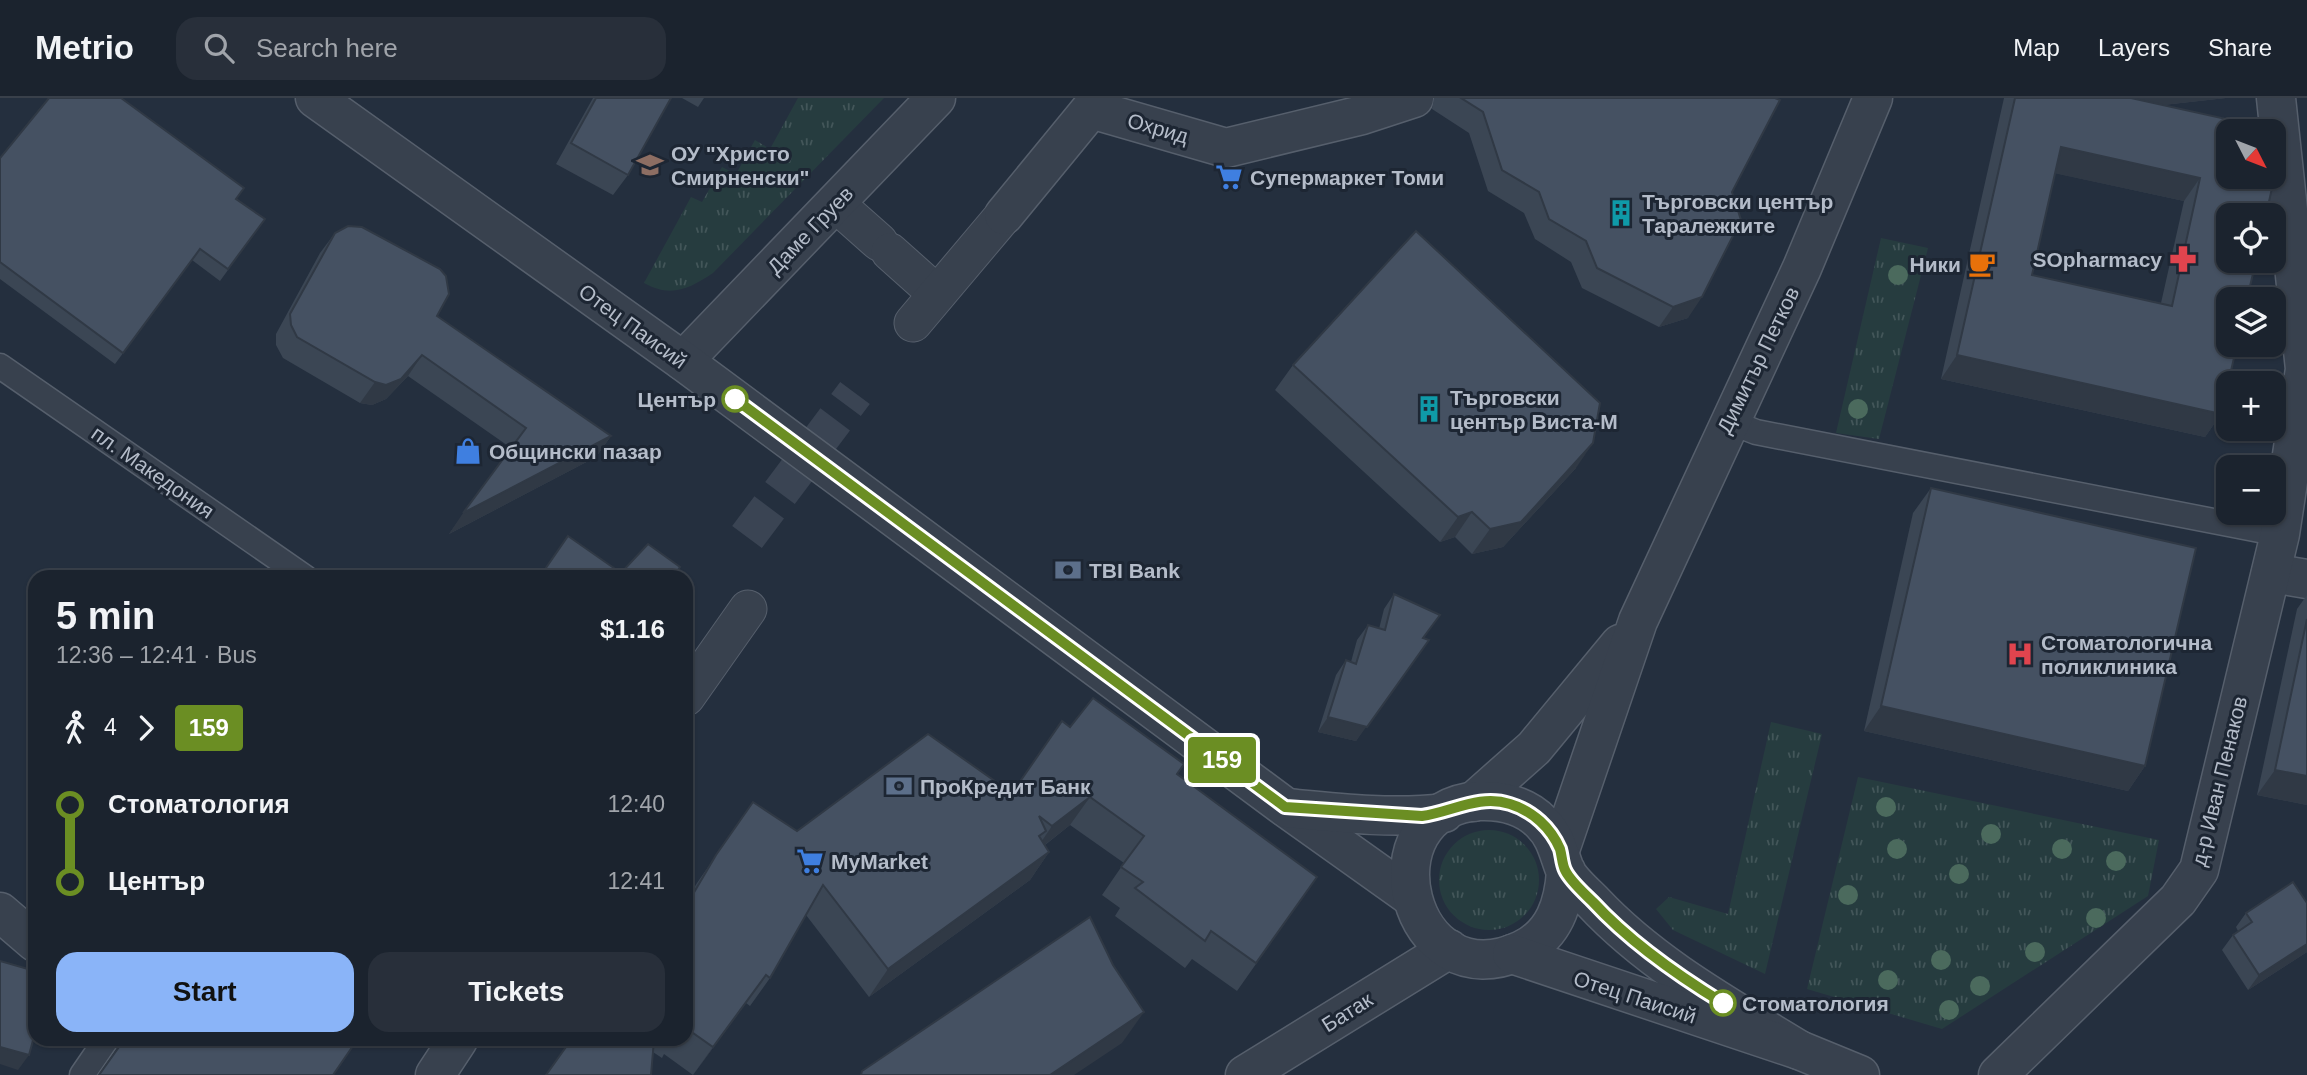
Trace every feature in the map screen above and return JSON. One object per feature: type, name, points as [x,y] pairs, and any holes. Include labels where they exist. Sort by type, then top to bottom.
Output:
[{"type":"street","name":"Отец Паисий","points":[[315,98],[683,361],[1285,807],[1410,896]]},
{"type":"street","name":"Даме Груев","points":[[683,361],[936,98]]},
{"type":"street","name":"Охрид","points":[[913,323],[1091,109],[1226,148],[1362,115],[1414,98]]},
{"type":"street","name":"Димитър Петков","points":[[1563,861],[1638,621],[1728,421],[1802,268],[1873,98]]},
{"type":"street","name":"д-р Иван Пенаков","points":[[1998,1075],[2178,900],[2199,870],[2289,576],[2280,534],[2305,369],[2276,98]]},
{"type":"street","points":[[835,203],[937,294]]},
{"type":"street","points":[[693,686],[748,609]]},
{"type":"street","name":"Димитър Петков","points":[[1458,807],[1534,748],[1638,621]]},
{"type":"street","name":"Отец Паисий","points":[[1285,807],[1349,814],[1509,803],[1526,810],[1546,827],[1563,861],[1625,933],[1689,982],[1799,1050]]},
{"type":"street","name":"Отец Паисий","points":[[1458,807],[1432,823],[1414,849],[1409,872],[1410,896],[1418,917],[1431,936],[1449,949],[1469,957],[1491,959],[1531,946],[1547,931],[1558,913],[1565,892],[1563,861]]},
{"type":"street","points":[[0,912],[28,936]]},
{"type":"street","name":"Батак","points":[[1245,1075],[1449,949]]},
{"type":"street","name":"Отец Паисий","points":[[1512,954],[1799,1050],[1860,1075]]},
{"type":"street","points":[[435,1075],[454,1046]]},
{"type":"lane","name":"пл. Македония","points":[[0,366],[294,570]]},
{"type":"lane","points":[[1728,421],[1756,432],[2280,534]]},
{"type":"lane","points":[[82,1075],[102,1046]]},
{"type":"green space","points":[[798,98],[884,98],[713,273],[680,290],[663,290],[644,283],[691,197],[702,202],[722,167],[736,174],[755,140],[770,149]]},
{"type":"green space","points":[[1881,238],[1928,248],[1879,439],[1836,433]]},
{"type":"green space","points":[[1771,722],[1822,734],[1765,974],[1673,930],[1656,909],[1669,897],[1728,914]]},
{"type":"green space","points":[[1858,777],[2159,840],[2148,896],[1942,1029],[1807,989]]},
{"type":"green space","points":[[1489,830],[1508,834],[1524,845],[1535,861],[1539,880],[1535,899],[1524,915],[1508,926],[1489,930],[1470,926],[1454,915],[1443,899],[1439,880],[1443,861],[1454,845],[1470,834]]},
{"type":"building","points":[[49,98],[121,98],[244,188],[236,199],[265,219],[228,269],[200,249],[123,353],[0,262],[0,158]]},
{"type":"building","points":[[596,98],[671,98],[628,175],[571,143]]},
{"type":"building","name":"Търговски център Таралежките","points":[[1461,98],[1780,100],[1732,192],[1741,220],[1702,297],[1673,307],[1597,268],[1586,241],[1549,219],[1539,192],[1502,170],[1483,112]]},
{"type":"building","points":[[2015,98],[2131,98],[2226,119],[2216,119],[2216,189],[2272,189],[2269,203],[2216,203],[2216,273],[2253,273],[2250,287],[2216,287],[2216,357],[2234,357],[2231,371],[2216,371],[2216,413],[1957,355]],"holes":[[[2061,147],[2200,178],[2172,306],[2032,275]]]},
{"type":"building","points":[[348,226],[362,227],[440,269],[446,276],[449,294],[437,316],[611,436],[463,513],[526,428],[422,355],[401,379],[386,385],[375,382],[297,337],[291,325],[290,314],[335,233]]},
{"type":"building","name":"Търговски център Виста-М","points":[[1416,231],[1600,403],[1593,443],[1521,522],[1490,529],[1472,512],[1458,517],[1293,365]]},
{"type":"building","name":"Стоматологична поликлиника","points":[[1931,488],[2196,548],[2145,766],[1881,706]]},
{"type":"building","points":[[568,536],[617,570],[545,570]]},
{"type":"building","points":[[648,544],[680,567],[678,570],[624,570]]},
{"type":"building","points":[[1394,594],[1440,615],[1423,638],[1429,640],[1367,727],[1328,717],[1346,660],[1356,664],[1368,625],[1385,630]]},
{"type":"building","points":[[2307,619],[2307,776],[2275,770]]},
{"type":"building","points":[[1093,698],[1184,764],[1177,774],[1317,877],[1256,963],[1211,931],[1205,941],[1135,888],[1143,882],[1121,867],[1144,836],[1090,797],[1052,826],[1039,816],[1046,831],[1039,836],[1049,852],[888,969],[823,885],[770,978],[766,975],[713,1047],[693,1033],[693,894],[753,802],[797,831],[928,734],[1012,793],[1062,721],[1070,727]]},
{"type":"building","points":[[2293,882],[2307,903],[2307,944],[2259,975],[2233,935],[2252,922],[2246,913]]},
{"type":"building","points":[[1090,917],[1113,965],[1144,1012],[1050,1075],[861,1075],[862,1071]]},
{"type":"building","points":[[0,961],[28,969],[28,1046],[31,1046],[29,1055],[0,1047]]},
{"type":"building","points":[[120,1046],[353,1046],[333,1075],[99,1075]]},
{"type":"building","points":[[567,1046],[653,1046],[651,1075],[546,1075]]},
{"type":"tunnel","points":[[747,537],[855,393]]},
{"type":"bus line","name":"159","points":[[735,399],[1285,807],[1349,814],[1422,816],[1444,813],[1473,802],[1491,801],[1509,803],[1526,810],[1552,834],[1566,871],[1593,903],[1625,933],[1689,982],[1723,1003]]},
{"type":"place","name":"ОУ \"Христо Смирненски\"","points":[[650,165]]},
{"type":"place","name":"Супермаркет Томи","points":[[1229,177]]},
{"type":"place","name":"Търговски център Таралежките","points":[[1621,213]]},
{"type":"place","name":"SOpharmacy","points":[[2183,259]]},
{"type":"place","name":"Ники","points":[[1982,264]]},
{"type":"place","name":"Център","points":[[735,399]]},
{"type":"place","name":"Търговски център Виста-М","points":[[1429,409]]},
{"type":"place","name":"Общински пазар","points":[[468,451]]},
{"type":"place","name":"TBI Bank","points":[[1068,570]]},
{"type":"place","name":"Стоматологична поликлиника","points":[[2020,654]]},
{"type":"place","name":"ПроКредит Банк","points":[[899,786]]},
{"type":"place","name":"MyMarket","points":[[810,861]]},
{"type":"place","name":"Стоматология","points":[[1723,1003]]}]
